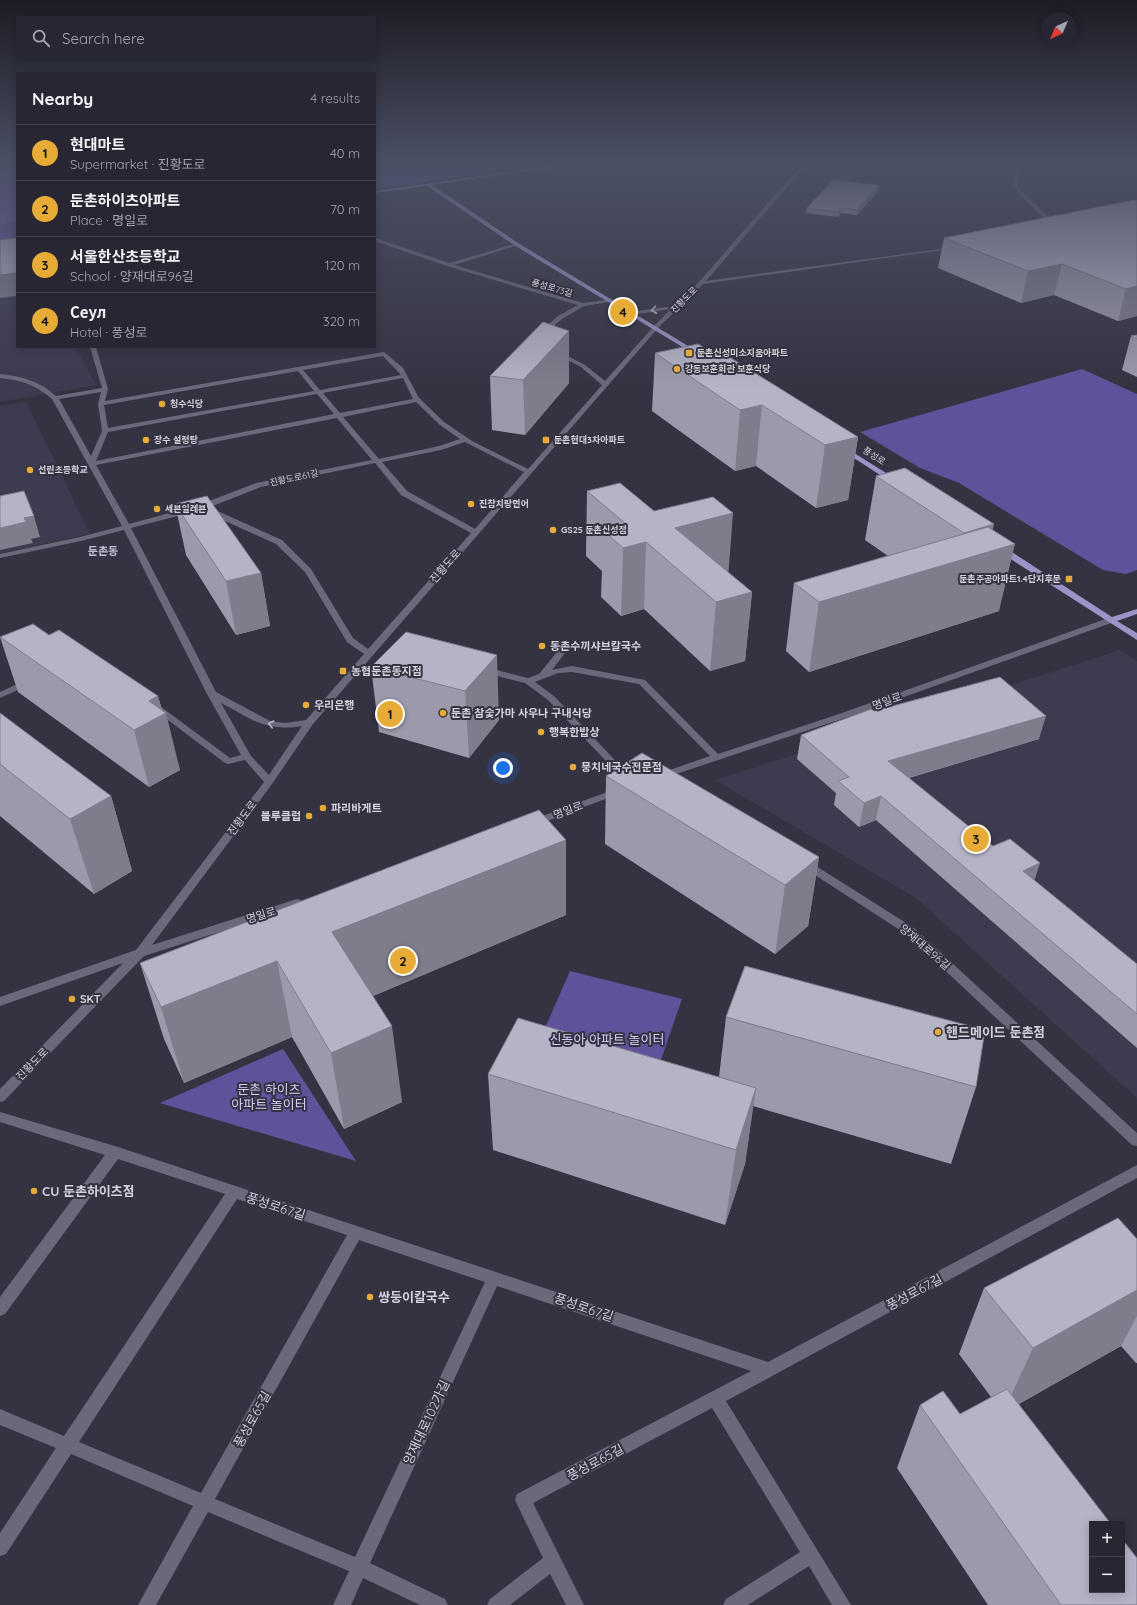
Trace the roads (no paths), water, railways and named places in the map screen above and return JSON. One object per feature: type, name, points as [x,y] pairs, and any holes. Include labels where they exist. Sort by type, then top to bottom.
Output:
[{"type":"main road","points":[[505,237],[656,327],[703,358]]},
{"type":"main road","name":"풍성로","points":[[836,443],[903,486]]},
{"type":"main road","points":[[996,547],[1137,637]]},
{"type":"main road","name":"명일로","points":[[1111,620],[1137,611]]},
{"type":"street","name":"진황도로","points":[[0,1097],[140,953],[269,782],[309,722],[370,654],[381,645],[475,532],[656,327],[701,283],[740,237]]},
{"type":"street","name":"풍성로73길","points":[[376,239],[448,265],[583,305],[612,301]]},
{"type":"street","points":[[448,265],[516,244]]},
{"type":"street","points":[[701,283],[961,247]]},
{"type":"street","points":[[542,339],[540,335],[554,321],[566,312],[583,305]]},
{"type":"street","points":[[631,313],[678,307]]},
{"type":"street","points":[[91,464],[105,431],[101,404],[105,389],[93,348]]},
{"type":"street","points":[[554,351],[583,366],[606,385]]},
{"type":"street","points":[[101,404],[384,354],[405,376],[418,400],[464,440],[529,472]]},
{"type":"street","points":[[299,369],[404,493],[475,532]]},
{"type":"street","points":[[0,376],[30,380],[42,387],[55,398],[126,526],[212,694],[247,757],[269,782]]},
{"type":"street","points":[[105,431],[405,376]]},
{"type":"street","points":[[55,398],[105,389]]},
{"type":"street","points":[[91,464],[418,400]]},
{"type":"street","name":"진황도로61길","points":[[0,556],[81,539],[126,526],[202,508],[259,486],[442,448],[464,440]]},
{"type":"street","points":[[202,508],[279,542],[308,571],[350,640],[370,654]]},
{"type":"street","name":"명일로","points":[[653,779],[845,715],[1111,620]]},
{"type":"street","points":[[542,676],[564,648]]},
{"type":"street","name":"명일로","points":[[474,668],[516,676],[528,681],[551,698],[634,785],[525,826]]},
{"type":"street","points":[[528,681],[557,670],[572,669],[642,682],[717,758]]},
{"type":"street","points":[[0,695],[40,677]]},
{"type":"street","points":[[212,694],[268,724],[285,726],[309,722]]},
{"type":"street","points":[[146,701],[228,761],[247,757]]},
{"type":"street","points":[[667,774],[680,782]]},
{"type":"street","name":"양재대로96길","points":[[798,859],[910,931],[1137,1141]]},
{"type":"street","name":"명일로","points":[[0,1002],[140,953],[310,899]]},
{"type":"street","name":"풍성로67길","points":[[0,1117],[115,1152],[770,1370],[1137,1171]]},
{"type":"street","points":[[0,1309],[115,1152]]},
{"type":"street","points":[[0,1548],[234,1192]]},
{"type":"street","name":"풍성로65길","points":[[147,1605],[356,1232]]},
{"type":"street","name":"양재대로102가길","points":[[342,1605],[494,1277]]},
{"type":"street","name":"풍성로65길","points":[[575,1605],[523,1500],[770,1370]]},
{"type":"street","points":[[715,1398],[842,1605]]},
{"type":"street","points":[[0,1417],[359,1567],[439,1605]]},
{"type":"street","points":[[732,1605],[812,1555]]},
{"type":"street","points":[[496,1605],[553,1561]]},
{"type":"place","name":"Сеул","points":[[623,312]]},
{"type":"place","name":"둔촌신성미소지움아파트","points":[[689,353]]},
{"type":"place","name":"강동보훈회관 보훈식당","points":[[677,369]]},
{"type":"place","name":"청수식당","points":[[162,404]]},
{"type":"place","name":"장수 설렁탕","points":[[146,440]]},
{"type":"place","name":"둔촌현대3차아파트","points":[[546,440]]},
{"type":"place","name":"선린초등학교","points":[[30,470]]},
{"type":"place","name":"진참치랑연어","points":[[471,504]]},
{"type":"place","name":"세븐일레븐","points":[[157,509]]},
{"type":"place","name":"GS25 둔촌신성점","points":[[553,530]]},
{"type":"place","name":"둔촌주공아파트1.4단지후문","points":[[1069,579]]},
{"type":"place","name":"동촌수끼샤브칼국수","points":[[542,646]]},
{"type":"place","name":"농협둔촌동지점","points":[[343,671]]},
{"type":"place","name":"우리은행","points":[[306,705]]},
{"type":"place","name":"둔촌 참숯가마 사우나 구내식당","points":[[443,713]]},
{"type":"place","name":"현대마트","points":[[390,714]]},
{"type":"place","name":"행복한밥상","points":[[541,732]]},
{"type":"place","name":"뭉치네국수전문점","points":[[573,767]]},
{"type":"place","name":"파리바게트","points":[[323,808]]},
{"type":"place","name":"블루클럽","points":[[309,816]]},
{"type":"place","name":"서울한산초등학교","points":[[976,839]]},
{"type":"place","name":"둔촌하이츠아파트","points":[[403,961]]},
{"type":"place","name":"SKT","points":[[72,999]]},
{"type":"place","name":"핸드메이드 둔촌점","points":[[938,1032]]},
{"type":"place","name":"CU 둔촌하이츠점","points":[[34,1191]]},
{"type":"place","name":"쌍둥이칼국수","points":[[370,1297]]},
{"type":"district","name":"둔촌동","points":[[103,551]]},
{"type":"park label","name":"신동아 아파트 놀이터","points":[[607,1039]]},
{"type":"park label","name":"둔촌 하이츠 아파트 놀이터","points":[[269,1096]]}]
